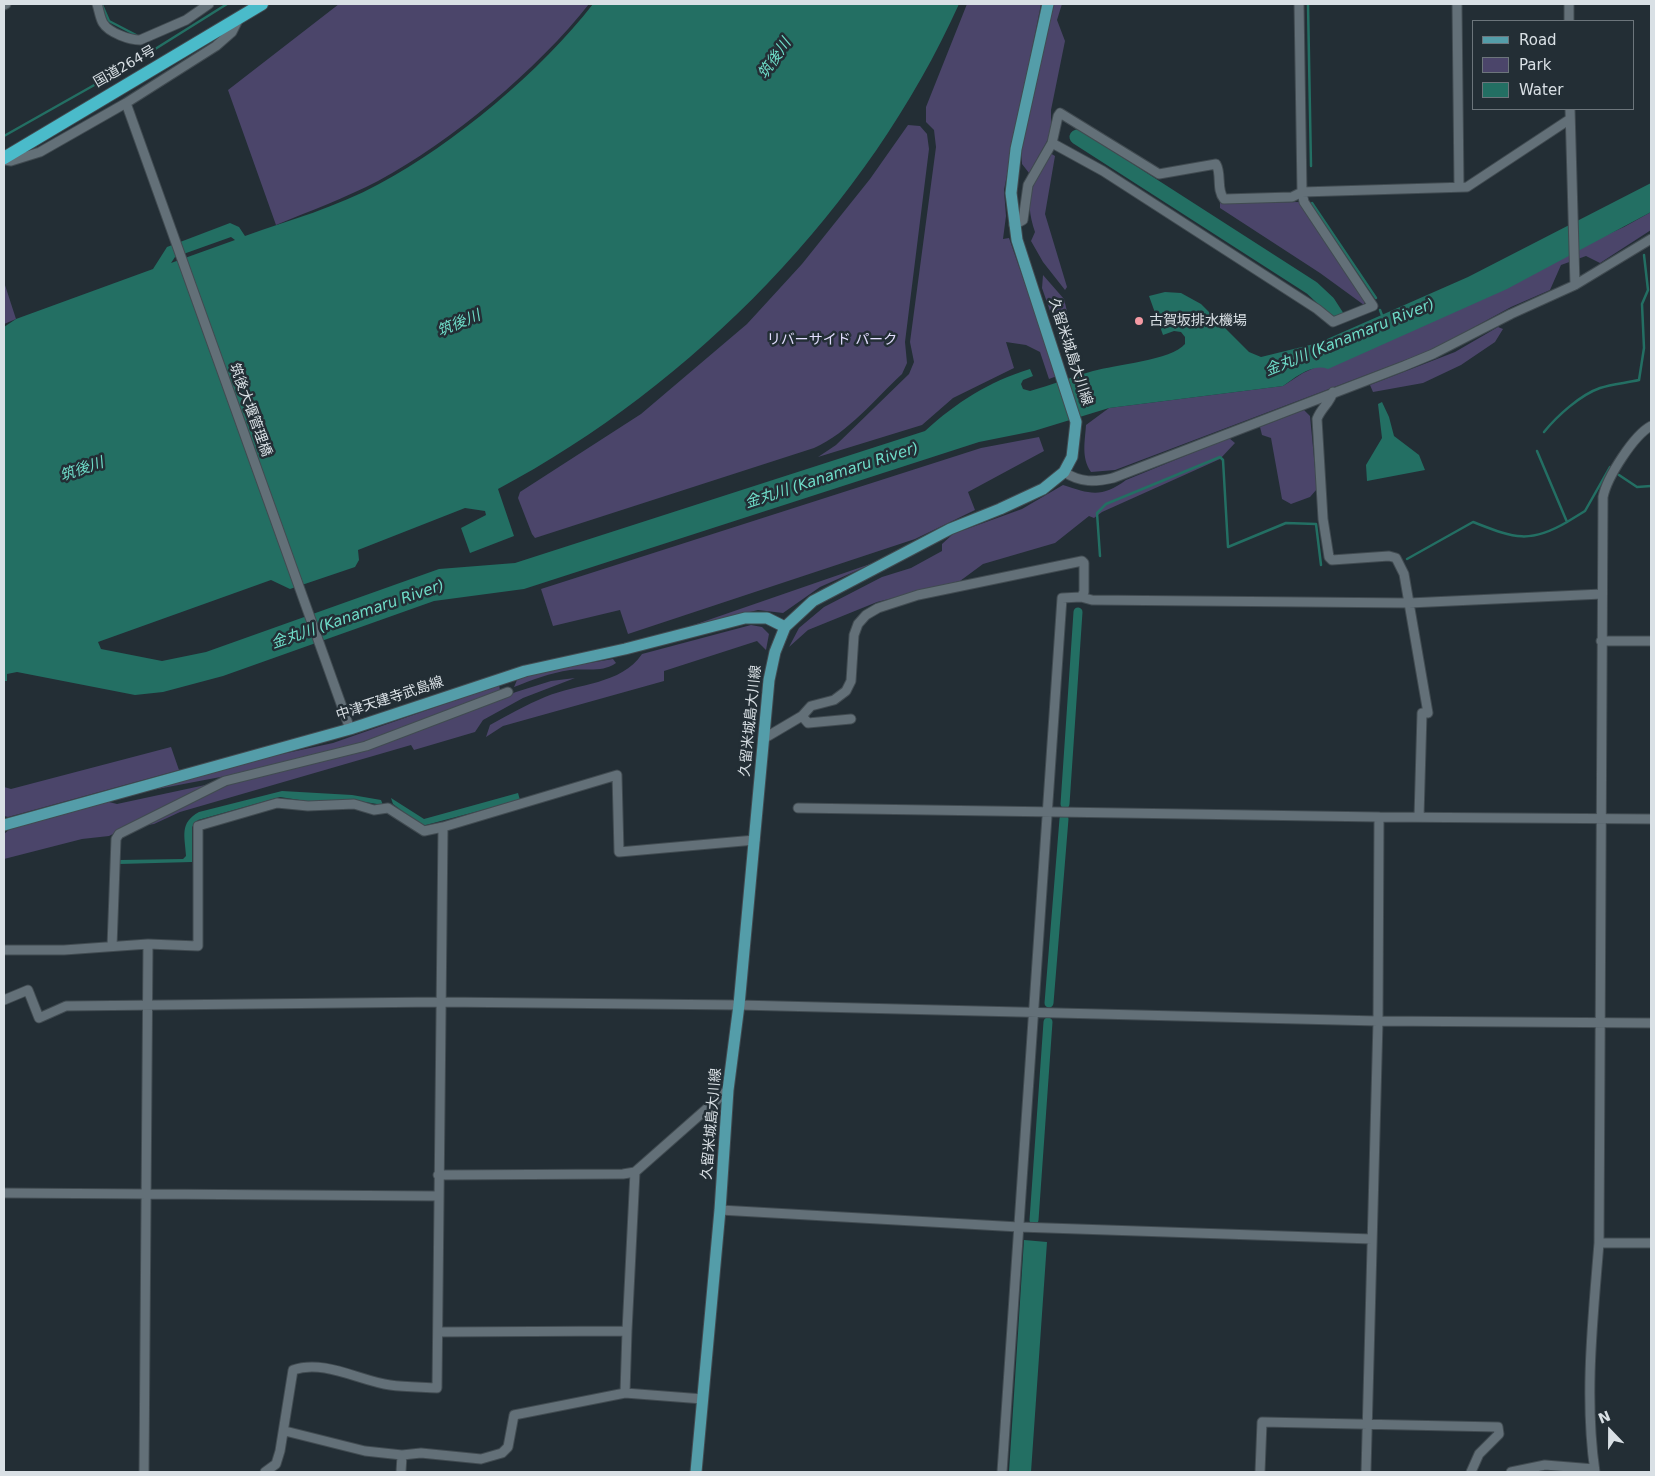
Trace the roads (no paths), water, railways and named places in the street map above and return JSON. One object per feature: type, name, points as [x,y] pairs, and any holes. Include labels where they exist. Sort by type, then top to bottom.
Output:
[{"type":"highway","name":"国道264号","points":[[4,159],[262,4]]},
{"type":"main road","name":"久留米城島大川線","points":[[696,1472],[720,1210],[728,1090],[739,1005],[755,840],[762,739],[769,680],[775,652],[785,626],[813,601],[950,529],[1043,489],[1064,472],[1072,456],[1076,422],[1014,225],[1011,193],[1016,149],[1048,4]]},
{"type":"main road","name":"中津天建寺武島線","points":[[4,825],[348,725],[525,670],[625,649],[744,618],[767,618],[785,626]]},
{"type":"street","points":[[97,4],[103,24],[132,40],[140,40],[186,20],[209,4]]},
{"type":"street","points":[[1052,143],[1103,172],[1317,309],[1333,322],[1373,306],[1304,202],[1302,192],[1298,4]]},
{"type":"street","points":[[1457,4],[1459,187]]},
{"type":"street","points":[[1569,4],[1569,20]]},
{"type":"street","points":[[4,159],[11,161],[40,152],[127,106],[216,46],[232,32],[240,17]]},
{"type":"street","name":"筑後大堰管理橋","points":[[127,106],[348,725]]},
{"type":"street","points":[[1570,110],[1570,179],[1575,285]]},
{"type":"street","points":[[1014,225],[1024,220],[1028,185],[1052,143],[1060,113],[1159,174],[1216,164],[1219,169],[1220,195],[1224,199],[1292,197],[1302,192],[1467,187],[1570,119]]},
{"type":"street","points":[[1064,472],[1074,478],[1086,481],[1098,482],[1113,478],[1433,354],[1511,314],[1575,285],[1651,239]]},
{"type":"street","points":[[1333,392],[1330,401],[1320,412],[1317,419],[1323,519],[1329,557],[1332,560],[1389,556],[1396,558],[1404,574],[1428,713],[1422,713],[1419,817]]},
{"type":"street","points":[[1511,1472],[1545,1465],[1594,1471],[1590,1428],[1591,1348],[1599,1243],[1601,641],[1605,489],[1620,461],[1641,433],[1651,426]]},
{"type":"street","points":[[762,739],[802,716],[811,706],[834,700],[846,691],[851,681],[854,635],[858,624],[866,615],[878,608],[918,595],[1082,561],[1084,563],[1084,592],[1080,597]]},
{"type":"street","points":[[1002,1472],[1062,598],[1080,597],[1092,600],[1409,603],[1602,594]]},
{"type":"street","points":[[1601,641],[1651,641]]},
{"type":"street","points":[[112,946],[116,840],[118,834],[225,780],[366,746],[508,692]]},
{"type":"street","points":[[802,716],[808,723],[850,719]]},
{"type":"street","points":[[4,950],[148,944],[198,946],[198,826],[278,803],[308,806],[354,804],[374,810],[388,808],[424,831],[617,775],[619,852],[755,840]]},
{"type":"street","points":[[798,808],[1048,810],[1379,817],[1651,819]]},
{"type":"street","points":[[1366,1472],[1378,1021],[1379,817]]},
{"type":"street","points":[[265,1472],[276,1464],[285,1431],[293,1370],[304,1366],[343,1373],[392,1386],[436,1388],[443,827]]},
{"type":"street","points":[[144,1472],[148,944]]},
{"type":"street","points":[[4,1000],[28,990],[39,1018],[66,1006],[440,1002],[739,1005],[1378,1021],[1651,1023]]},
{"type":"street","points":[[438,1175],[623,1174],[635,1172],[728,1090]]},
{"type":"street","points":[[625,1393],[635,1172]]},
{"type":"street","points":[[4,1193],[439,1196]]},
{"type":"street","points":[[720,1210],[1019,1228],[1372,1239]]},
{"type":"street","points":[[1599,1243],[1651,1243]]},
{"type":"street","points":[[438,1332],[627,1331]]},
{"type":"street","points":[[285,1431],[365,1451],[402,1455],[421,1453],[481,1459],[502,1453],[508,1447],[514,1415],[625,1393],[703,1399]]},
{"type":"street","points":[[1260,1472],[1262,1422],[1498,1427],[1499,1434],[1479,1454],[1471,1472]]},
{"type":"street","points":[[401,1472],[402,1455]]},
{"type":"water","points":[[593,4],[959,4],[921,79],[876,150],[825,219],[768,283],[706,343],[640,398],[570,447],[498,489],[514,536],[470,553],[461,528],[486,515],[485,511],[465,508],[358,550],[359,560],[355,567],[290,589],[271,580],[98,642],[101,649],[162,661],[206,652],[439,569],[515,563],[925,431],[974,394],[1000,380],[1030,369],[1033,376],[1023,380],[1021,384],[1023,389],[1030,391],[1093,371],[1156,358],[1178,350],[1185,344],[1185,337],[1181,332],[1174,331],[1163,335],[1149,296],[1165,292],[1181,293],[1201,304],[1249,352],[1261,357],[1318,343],[1468,277],[1651,183],[1651,212],[1507,289],[1328,369],[1316,368],[1310,370],[1283,386],[1109,408],[1034,431],[979,442],[524,589],[434,601],[223,676],[163,692],[135,695],[17,672],[7,674],[7,681],[4,681],[4,327],[16,319],[153,269],[167,247],[230,223],[239,227],[245,236],[330,206],[379,184],[436,149],[495,104],[522,80],[572,29]],"holes":[[[231,237],[235,240],[171,263],[175,257]]]},
{"type":"water","points":[[1382,402],[1389,417],[1394,436],[1419,455],[1425,470],[1367,481],[1366,465],[1382,438],[1378,404]]},
{"type":"water","points":[[282,791],[352,795],[381,800],[383,805],[353,800],[312,802],[280,797],[198,820],[192,827],[192,862],[119,864],[119,860],[183,859],[186,856],[184,836],[186,825],[193,816],[199,812]]},
{"type":"water","points":[[518,793],[520,800],[422,826],[393,804],[391,798],[424,819]]},
{"type":"water","points":[[1024,1240],[1047,1242],[1031,1472],[1009,1472]]},
{"type":"waterway","points":[[4,136],[128,66],[227,4]]},
{"type":"waterway","points":[[1308,4],[1311,166]]},
{"type":"waterway","points":[[102,5],[109,21],[136,35]]},
{"type":"waterway","points":[[1077,137],[1312,288],[1328,303],[1337,317]]},
{"type":"waterway","points":[[1312,203],[1376,298]]},
{"type":"waterway","points":[[1544,432],[1569,407],[1592,391],[1609,385],[1639,380],[1644,348],[1642,304],[1648,290],[1644,255]]},
{"type":"waterway","name":"金丸川 (Kanamaru River)","points":[[1380,310],[1383,318]]},
{"type":"waterway","points":[[1407,559],[1473,522],[1499,532],[1520,536],[1541,534],[1567,522],[1537,451]]},
{"type":"waterway","points":[[1100,556],[1097,513],[1106,504],[1220,457],[1223,460],[1228,547],[1286,523],[1316,524],[1321,565]]},
{"type":"waterway","points":[[1567,522],[1585,511],[1610,467]]},
{"type":"waterway","points":[[1619,475],[1637,487],[1651,486]]},
{"type":"waterway","points":[[1065,804],[1078,612]]},
{"type":"waterway","points":[[1049,1003],[1064,819]]},
{"type":"waterway","points":[[1034,1220],[1048,1022]]},
{"type":"place","name":"古賀坂排水機場","points":[[1139,321]]},
{"type":"water label","name":"筑後川","points":[[775,59]]},
{"type":"water label","name":"筑後川","points":[[459,324]]},
{"type":"water label","name":"筑後川","points":[[82,470]]},
{"type":"park label","name":"リバーサイド パーク","points":[[832,340]]}]
